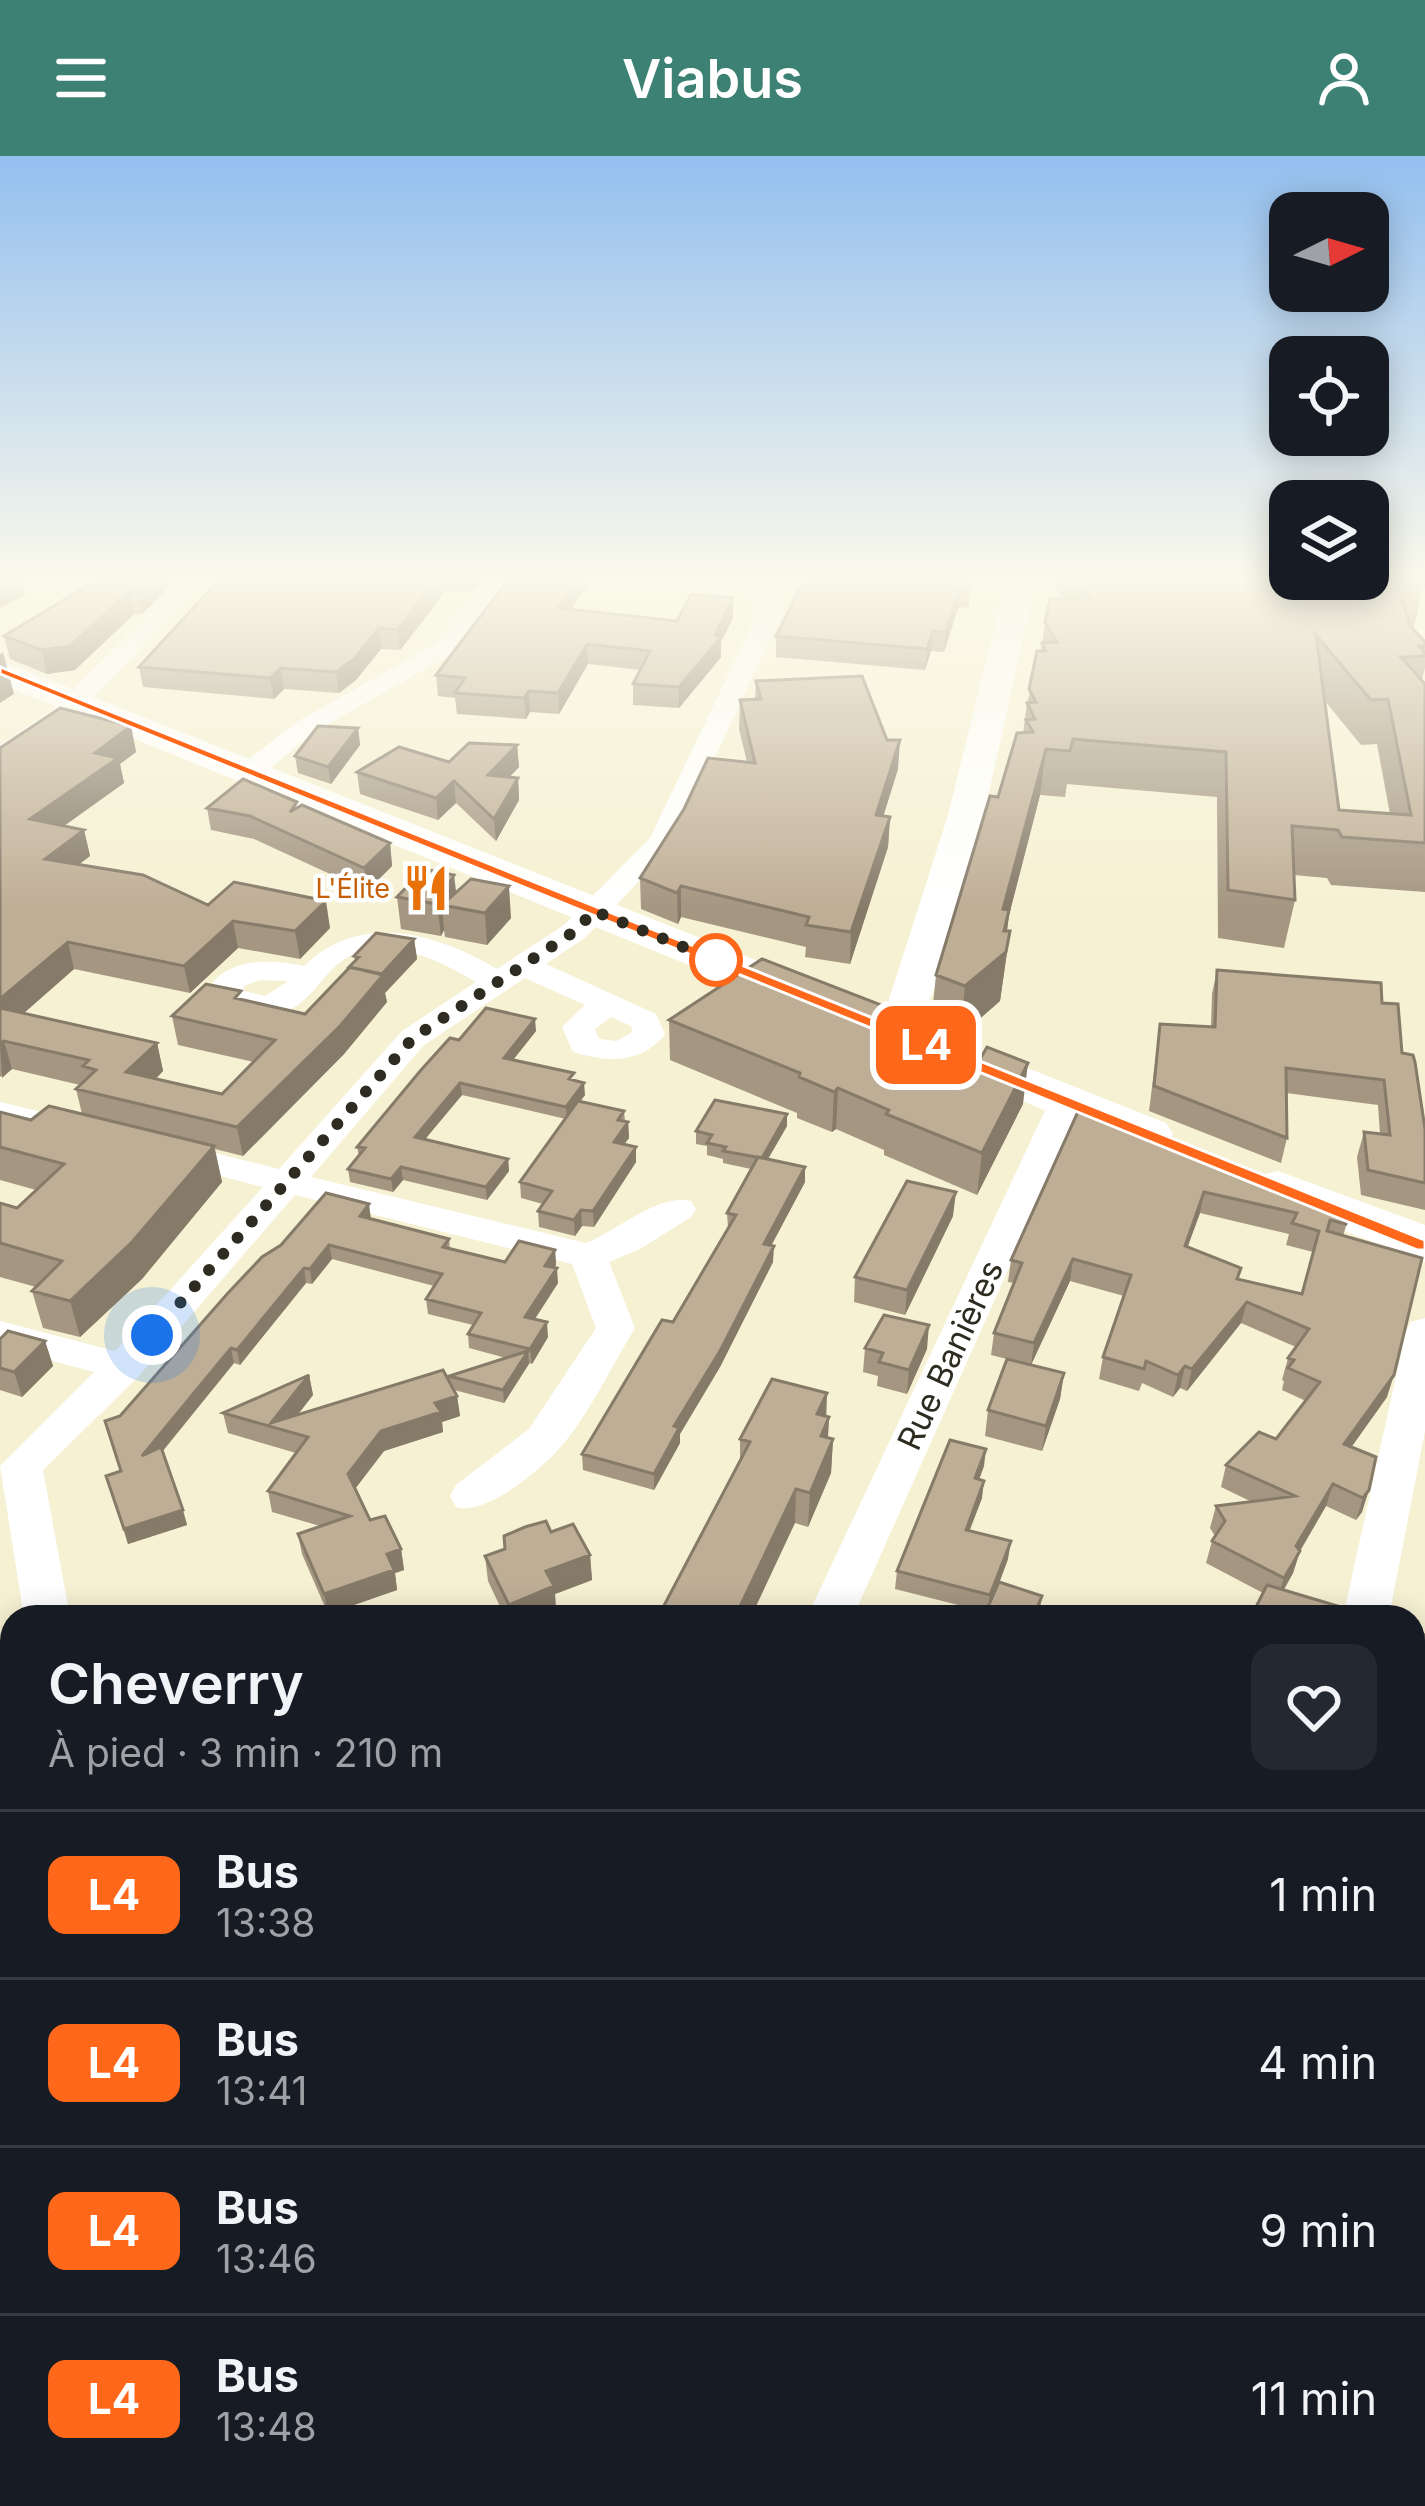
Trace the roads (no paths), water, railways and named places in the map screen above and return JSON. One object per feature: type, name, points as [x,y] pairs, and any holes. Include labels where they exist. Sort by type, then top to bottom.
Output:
[{"type":"main road","points":[[47,691],[1425,1245]]},
{"type":"street","points":[[0,757],[69,691]]},
{"type":"street","points":[[249,772],[307,726],[370,691]]},
{"type":"street","points":[[43,1605],[10,1467],[124,1367],[413,1038],[575,931],[662,842],[733,691]]},
{"type":"street","points":[[885,1029],[907,1006],[924,954],[969,803],[995,691]]},
{"type":"street","points":[[313,977],[339,951],[358,941],[386,940],[459,957],[606,1005]]},
{"type":"street","name":"Rue Banières","points":[[843,1605],[1066,1102]]},
{"type":"street","points":[[0,1112],[590,1256],[627,1240],[678,1208]]},
{"type":"street","points":[[472,1496],[544,1439],[616,1328],[612,1306],[593,1278],[590,1256]]},
{"type":"street","points":[[1368,1605],[1425,1331]]},
{"type":"street","points":[[0,1334],[124,1367]]},
{"type":"place","name":"L'Élite","points":[[426,888]]}]
